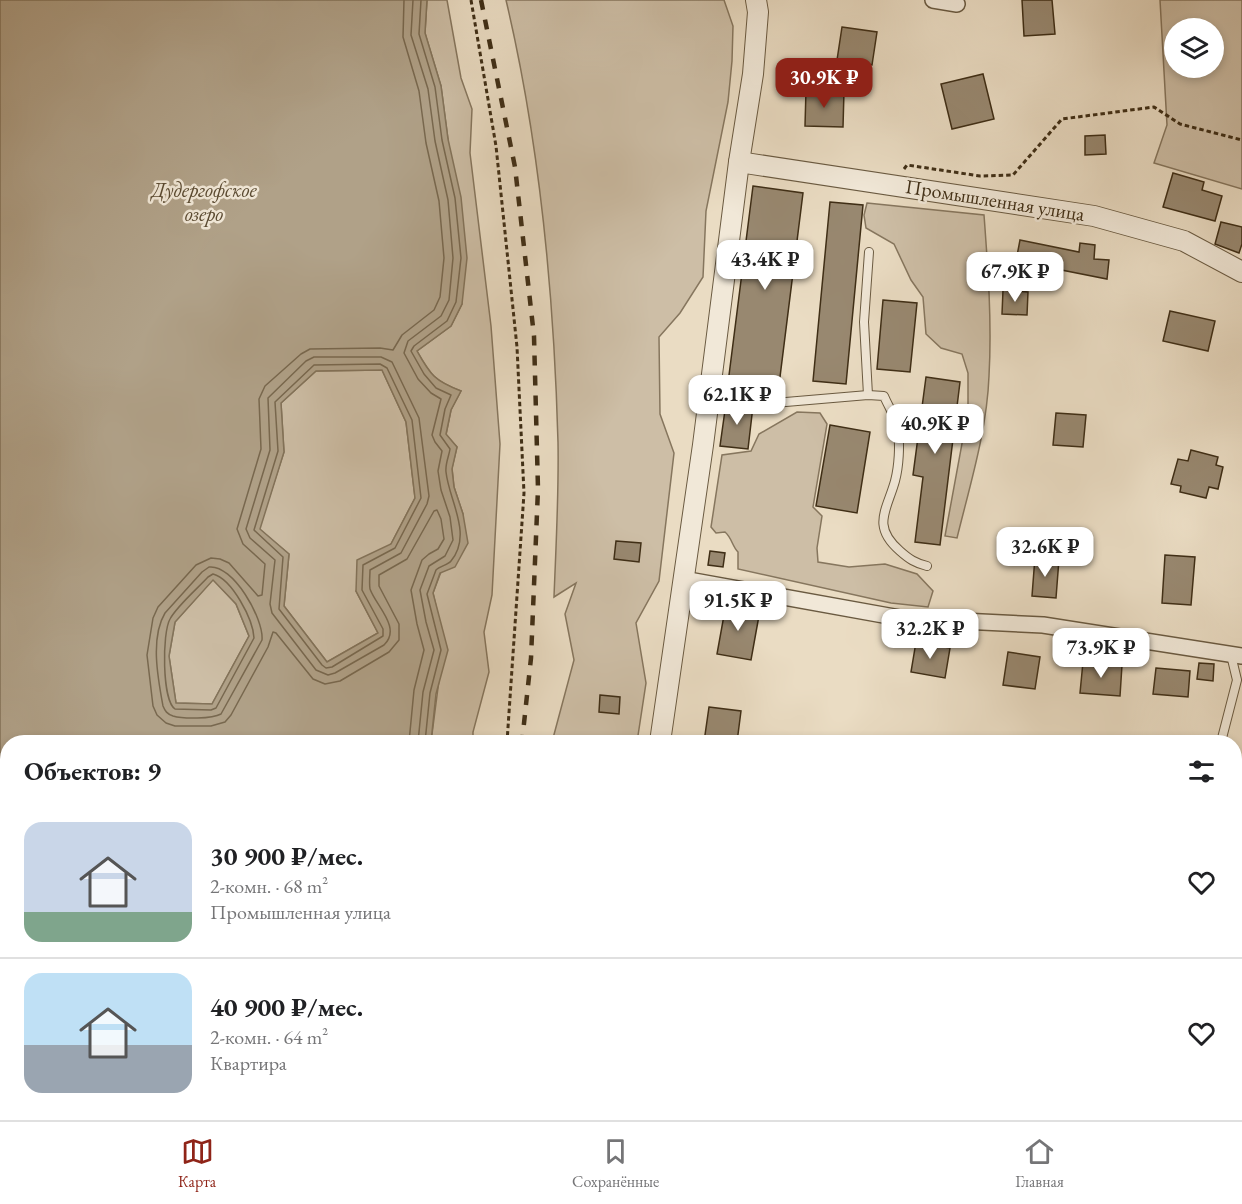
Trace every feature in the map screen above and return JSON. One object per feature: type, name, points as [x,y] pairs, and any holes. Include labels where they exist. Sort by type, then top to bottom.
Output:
[{"type":"street","points":[[661,735],[753,74],[758,12],[756,0]]},
{"type":"street","points":[[933,0],[957,4]]},
{"type":"street","name":"Промышленная улица","points":[[739,162],[1094,216],[1184,241],[1242,272]]},
{"type":"street","points":[[683,579],[900,618],[1043,625],[1237,656]]},
{"type":"lane","points":[[868,395],[864,322],[869,252]]},
{"type":"lane","points":[[709,395],[774,403],[868,395],[884,396],[898,428],[896,479],[885,509],[883,525],[888,540],[914,562],[927,566]]},
{"type":"lane","points":[[1223,735],[1237,680],[1237,656]]},
{"type":"path","points":[[471,0],[496,146],[517,347],[524,493],[507,735]]},
{"type":"path","points":[[891,184],[907,165],[980,176],[1013,175],[1062,119],[1155,107],[1180,124],[1242,140]]},
{"type":"shaded area","points":[[427,0],[447,0],[461,78],[472,109],[470,153],[491,326],[500,444],[492,595],[484,632],[489,672],[473,735],[432,735],[439,680],[439,619],[433,593],[463,514],[454,487],[452,468],[457,447],[446,435],[451,410],[461,391],[434,376],[417,351],[451,326],[462,304],[448,139],[441,86],[425,33]]},
{"type":"shaded area","points":[[506,0],[724,0],[733,26],[728,102],[706,211],[703,277],[680,313],[659,337],[660,414],[674,453],[659,581],[636,623],[646,683],[638,735],[554,735],[574,660],[565,614],[576,583],[554,597],[558,442],[553,331],[536,164],[518,54]]},
{"type":"shaded area","points":[[1160,0],[1242,0],[1242,189],[1154,163],[1167,125],[1164,78],[1224,78],[1224,18],[1164,18],[1164,71]]},
{"type":"shaded area","points":[[867,203],[984,215],[990,315],[988,396],[977,457],[957,538],[945,536],[968,411],[968,373],[962,354],[941,348],[926,334],[923,297],[911,280],[894,244],[866,228],[864,215]]},
{"type":"shaded area","points":[[382,370],[406,422],[415,498],[391,544],[356,591],[378,633],[327,662],[284,606],[289,554],[259,529],[284,452],[281,403],[316,371]]},
{"type":"shaded area","points":[[797,412],[820,413],[827,424],[813,507],[822,516],[817,548],[818,562],[849,567],[885,564],[917,574],[933,591],[928,607],[891,603],[738,569],[738,552],[729,537],[725,532],[716,533],[711,527],[722,455],[751,451],[759,434]]},
{"type":"shaded area","points":[[213,579],[236,604],[249,636],[212,704],[176,703],[169,656],[175,622]]},
{"type":"water","name":"Дудергофское озеро","points":[[0,0],[427,0],[425,33],[441,86],[448,139],[461,197],[467,258],[462,304],[451,326],[417,351],[434,376],[461,391],[451,410],[446,434],[457,447],[452,469],[454,487],[463,514],[468,543],[455,567],[440,573],[433,593],[448,650],[436,694],[432,735],[0,735]],"holes":[[[382,370],[406,422],[415,498],[391,544],[357,560],[356,591],[378,633],[327,662],[284,606],[289,554],[260,529],[284,452],[281,403],[316,371]],[[213,580],[236,604],[249,636],[212,704],[176,703],[169,656],[175,622]]]},
{"type":"building","points":[[1022,0],[1052,0],[1055,34],[1024,36]]},
{"type":"building","points":[[842,27],[877,32],[872,65],[837,60]]},
{"type":"building","points":[[983,74],[994,119],[952,129],[941,84]]},
{"type":"building","points":[[806,90],[844,91],[843,127],[805,126]]},
{"type":"building","points":[[1105,135],[1106,154],[1085,155],[1085,136]]},
{"type":"building","points":[[1173,173],[1204,182],[1202,190],[1222,196],[1215,221],[1163,207]]},
{"type":"building","points":[[753,186],[803,193],[778,393],[755,390],[755,395],[727,391]]},
{"type":"building","points":[[830,202],[863,205],[846,384],[813,381]]},
{"type":"building","points":[[1221,222],[1242,227],[1242,244],[1239,253],[1215,244]]},
{"type":"building","points":[[1020,240],[1079,252],[1080,243],[1095,245],[1094,259],[1109,260],[1107,279],[1016,261]]},
{"type":"building","points":[[1003,290],[1028,292],[1027,315],[1002,314]]},
{"type":"building","points":[[883,300],[917,303],[910,372],[877,369]]},
{"type":"building","points":[[1170,311],[1215,321],[1208,351],[1163,341]]},
{"type":"building","points":[[926,377],[960,382],[940,545],[915,542],[923,477],[913,475]]},
{"type":"building","points":[[726,403],[753,406],[748,449],[720,446]]},
{"type":"building","points":[[1056,413],[1086,415],[1083,447],[1053,445]]},
{"type":"building","points":[[830,425],[870,432],[857,513],[816,506]]},
{"type":"building","points":[[1191,450],[1218,457],[1216,465],[1223,467],[1218,489],[1209,487],[1206,498],[1180,492],[1181,486],[1171,484],[1178,459],[1188,461]]},
{"type":"building","points":[[616,541],[641,543],[639,562],[614,559]]},
{"type":"building","points":[[710,551],[725,553],[723,567],[708,565]]},
{"type":"building","points":[[1165,555],[1195,557],[1191,605],[1162,603]]},
{"type":"building","points":[[1035,557],[1059,559],[1056,598],[1032,596]]},
{"type":"building","points":[[726,604],[760,610],[751,660],[717,654]]},
{"type":"building","points":[[916,642],[950,648],[945,678],[911,672]]},
{"type":"building","points":[[1008,652],[1040,657],[1035,689],[1003,685]]},
{"type":"building","points":[[1083,662],[1122,665],[1120,696],[1080,693]]},
{"type":"building","points":[[1199,663],[1214,664],[1213,681],[1197,679]]},
{"type":"building","points":[[1156,668],[1190,671],[1188,697],[1153,694]]},
{"type":"building","points":[[600,695],[620,697],[619,714],[599,712]]},
{"type":"building","points":[[709,707],[741,711],[738,735],[705,735]]},
{"type":"railway","points":[[481,0],[515,167],[534,336],[538,489],[531,658],[523,735]]}]
